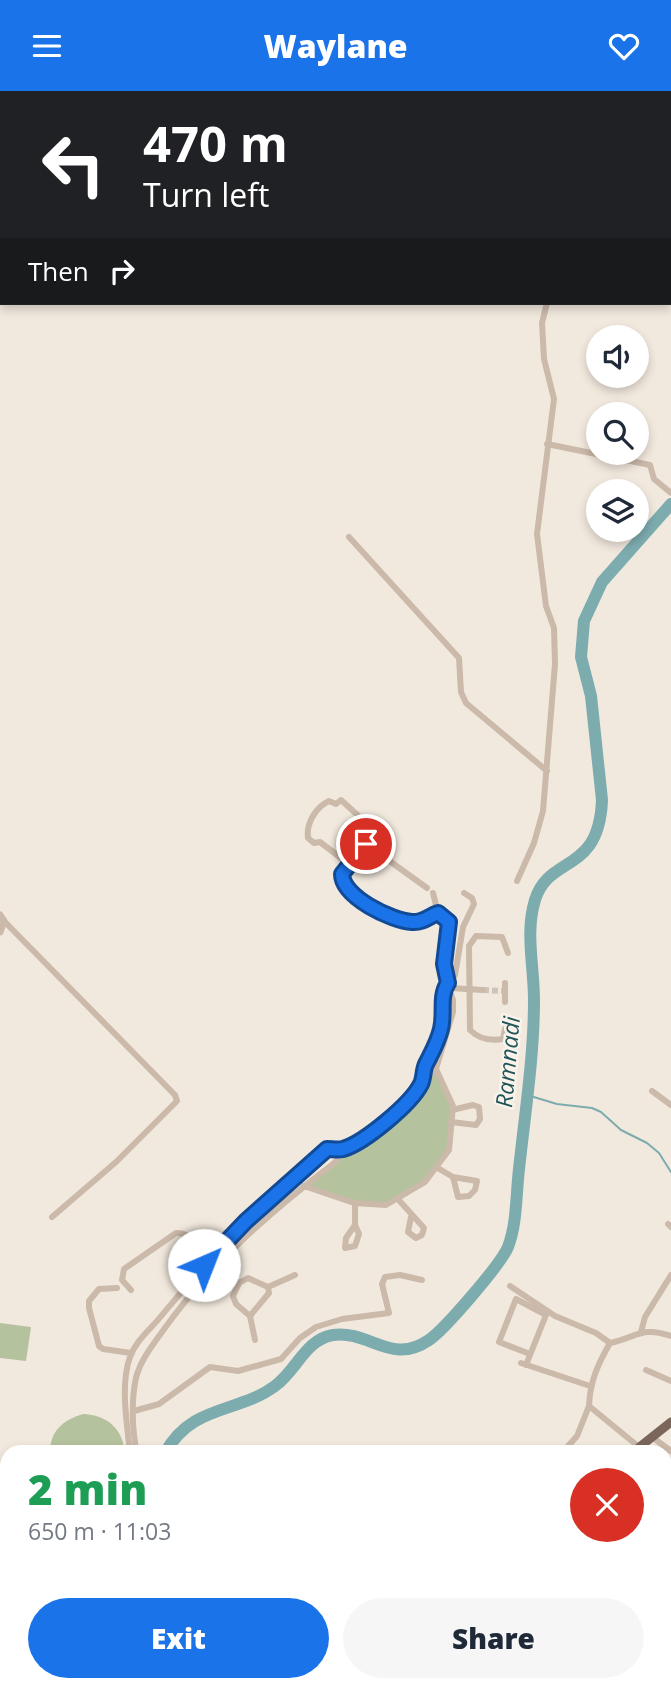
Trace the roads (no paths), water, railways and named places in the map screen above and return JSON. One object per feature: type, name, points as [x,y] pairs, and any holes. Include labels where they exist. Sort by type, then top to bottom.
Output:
[{"type":"main road","points":[[642,1445],[671,1422]]},
{"type":"street","points":[[517,881],[538,829],[547,771],[555,664],[554,628],[546,606],[537,534],[554,399],[544,359],[542,323],[546,305]]},
{"type":"street","points":[[547,444],[650,465],[654,479],[671,493]]},
{"type":"street","points":[[349,537],[459,658],[461,692],[466,703],[547,771]]},
{"type":"street","points":[[350,865],[320,842],[314,843],[308,838],[311,821],[322,804],[329,801],[336,804],[341,800],[374,830],[366,844],[350,865],[342,874],[344,883],[375,912],[388,918],[414,923],[425,921],[438,913]]},
{"type":"street","points":[[366,844],[426,888]]},
{"type":"street","points":[[135,1445],[133,1436],[136,1379],[142,1361],[166,1326],[214,1267],[250,1232],[337,1161],[343,1149],[389,1120],[436,1069],[453,1012],[444,964],[449,922],[438,913],[433,893]]},
{"type":"street","points":[[422,1083],[425,1066],[442,1027],[443,992],[455,975],[463,927],[474,904],[472,898],[464,893]]},
{"type":"street","points":[[0,932],[2,918]]},
{"type":"street","points":[[2,918],[175,1095],[177,1101],[116,1162],[52,1217]]},
{"type":"street","points":[[505,1029],[503,1039],[483,1038],[475,1035],[469,1024],[468,946],[476,936],[502,937],[508,953]]},
{"type":"street","points":[[505,983],[505,1002]]},
{"type":"street","points":[[449,985],[483,990]]},
{"type":"street","points":[[304,1186],[355,1203],[386,1205],[425,1182],[449,1150],[453,1110],[436,1069]]},
{"type":"street","points":[[652,1091],[671,1105]]},
{"type":"street","points":[[451,1122],[476,1125],[480,1119],[479,1107],[473,1105],[453,1110]]},
{"type":"street","points":[[130,1445],[126,1378],[131,1353],[204,1265],[246,1221],[327,1149],[343,1149]]},
{"type":"street","points":[[436,1167],[453,1177]]},
{"type":"street","points":[[397,1198],[411,1217]]},
{"type":"street","points":[[355,1203],[355,1224]]},
{"type":"street","points":[[131,1290],[122,1280],[124,1269],[176,1233],[192,1238],[204,1265]]},
{"type":"street","points":[[214,1267],[239,1283]]},
{"type":"street","points":[[255,1340],[250,1316],[236,1304],[233,1296],[239,1283],[248,1278],[268,1287],[295,1275]]},
{"type":"street","points":[[134,1411],[159,1404],[210,1367],[238,1371],[281,1359],[300,1338],[316,1327],[342,1319],[389,1313],[382,1284],[385,1276],[400,1275],[422,1280]]},
{"type":"street","points":[[641,1332],[645,1317],[671,1275]]},
{"type":"street","points":[[509,1286],[555,1316],[596,1333],[610,1343]]},
{"type":"street","points":[[250,1316],[269,1293],[268,1287]]},
{"type":"street","points":[[117,1288],[99,1289],[89,1301],[89,1308],[99,1346],[131,1353]]},
{"type":"street","points":[[530,1353],[499,1342],[516,1299],[546,1315],[530,1353],[524,1364],[590,1386]]},
{"type":"street","points":[[569,1445],[577,1436],[589,1406],[590,1386],[597,1365],[610,1343],[654,1330],[671,1336]]},
{"type":"street","points":[[646,1370],[671,1381]]},
{"type":"street","points":[[126,1378],[136,1379]]},
{"type":"street","points":[[589,1406],[630,1445]]},
{"type":"street","points":[[652,1437],[663,1445]]},
{"type":"waterway","name":"Ramnadi","points":[[170,1445],[188,1426],[202,1418],[260,1395],[275,1386],[308,1349],[324,1338],[346,1335],[392,1349],[415,1347],[429,1340],[472,1296],[508,1247],[515,1219],[533,1042],[534,1000],[530,937],[532,912],[542,886],[551,876],[573,861],[592,841],[599,824],[602,800],[591,696],[581,657],[584,621],[602,582],[671,504]]},
{"type":"waterway","points":[[527,1095],[601,1112],[621,1130],[647,1143],[659,1153],[671,1172]]},
{"type":"tunnel","points":[[483,990],[505,991]]}]
